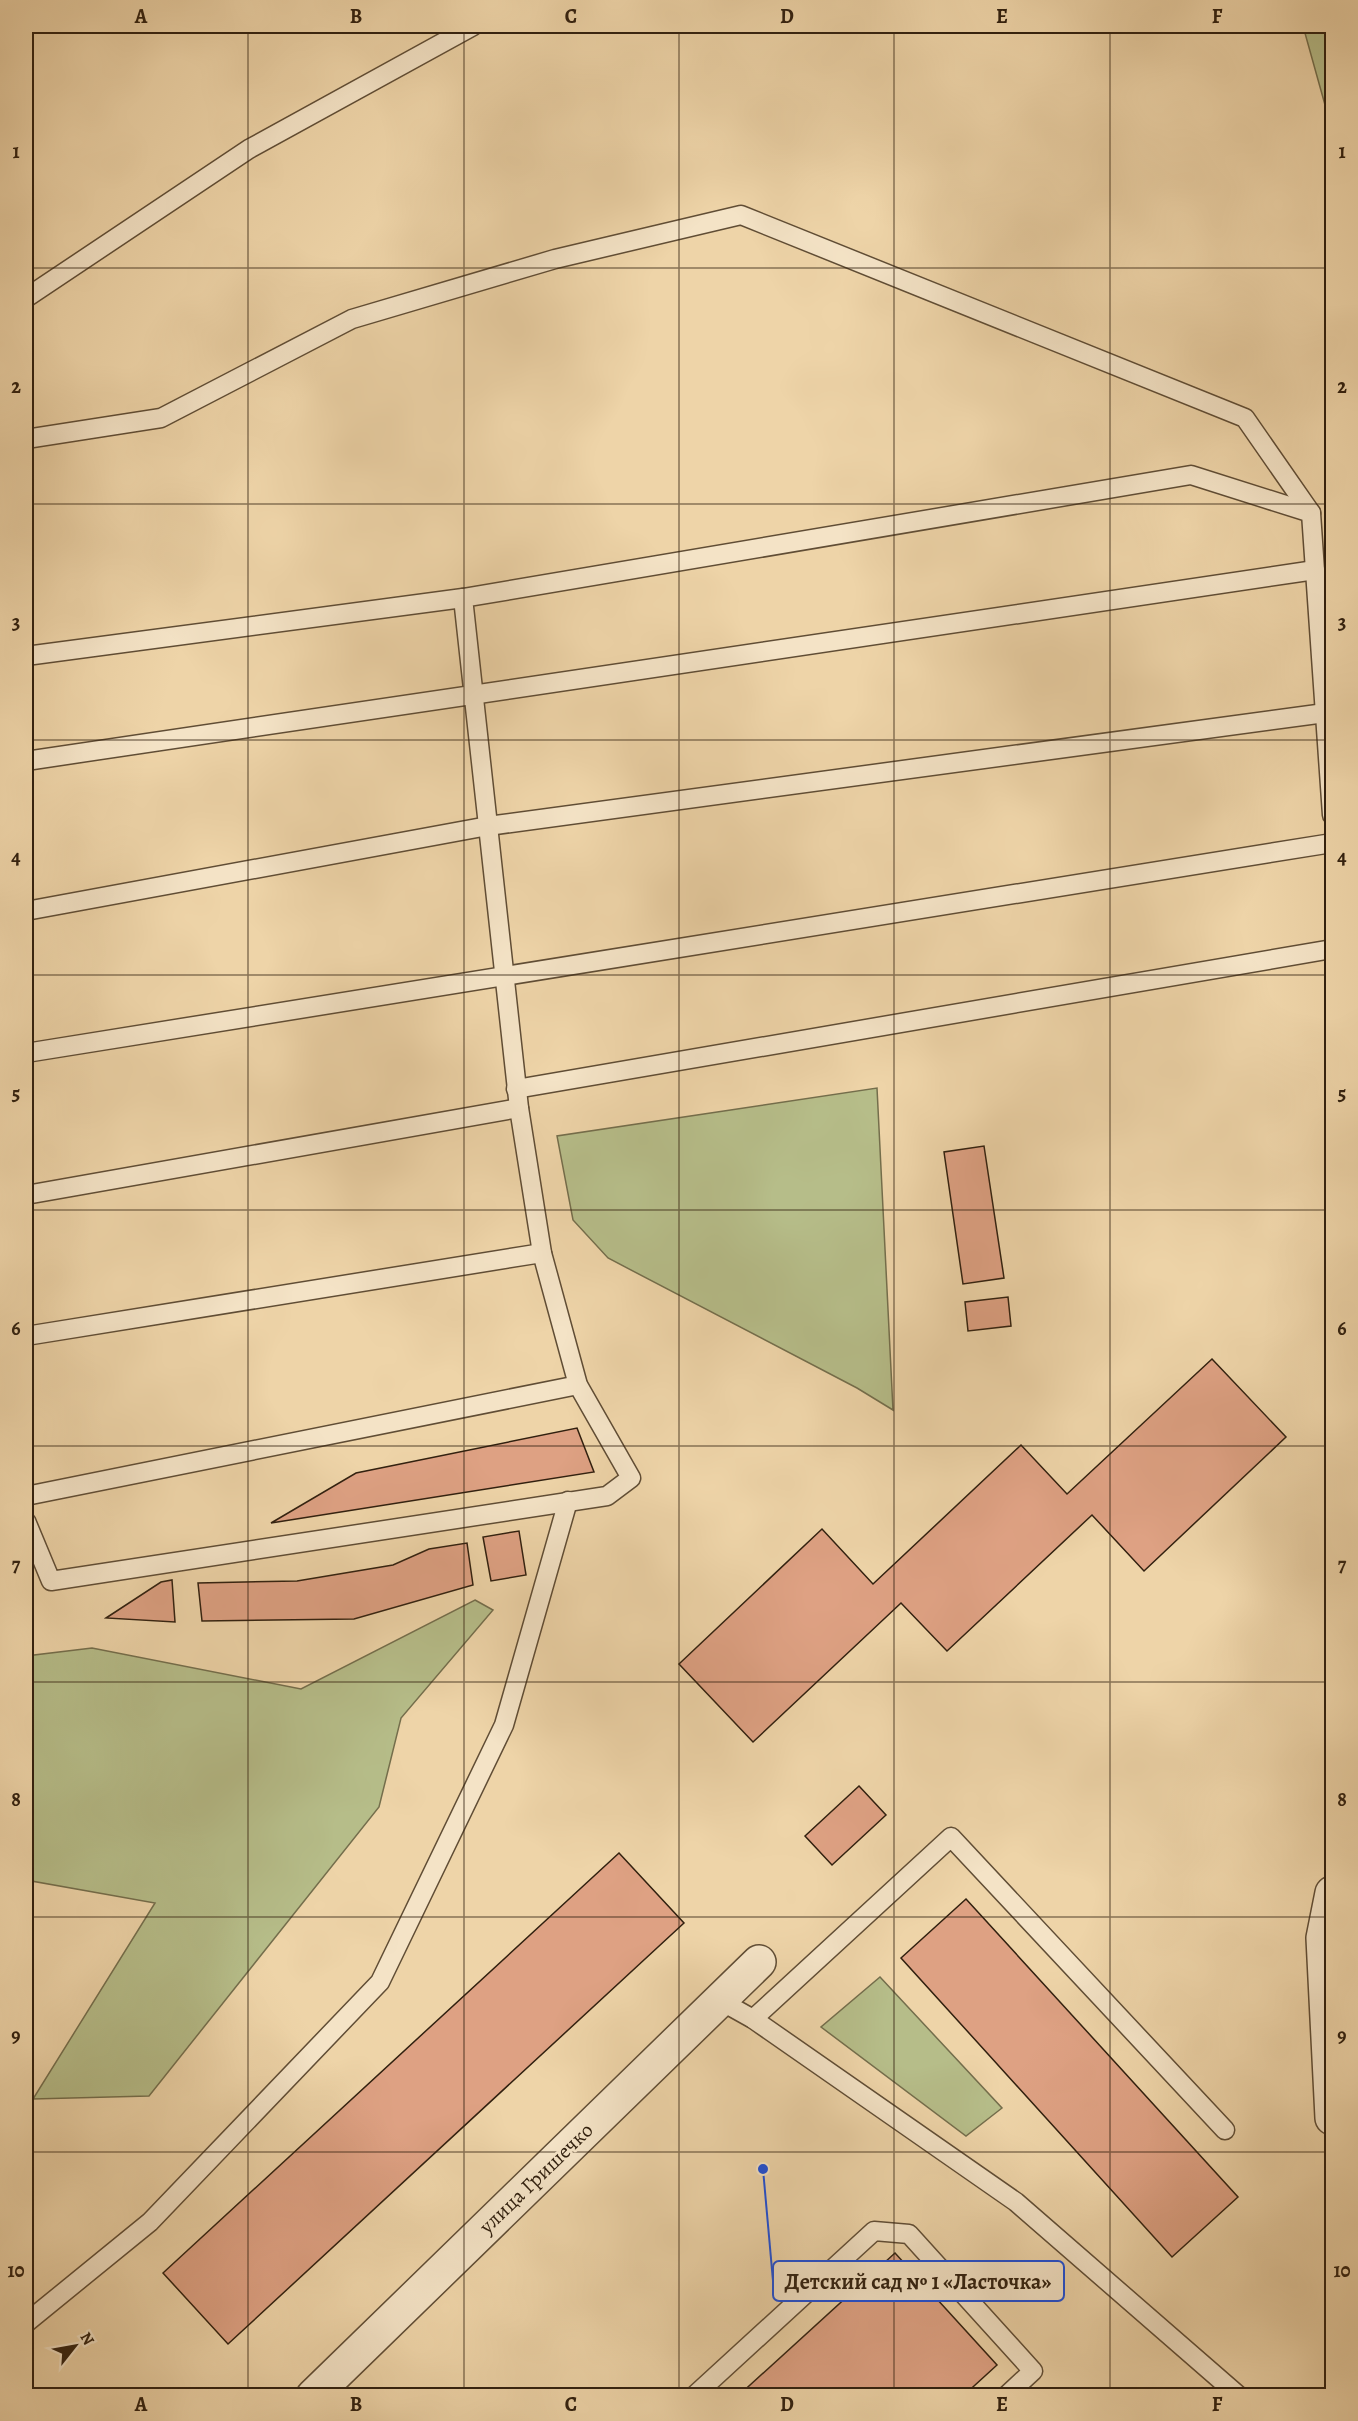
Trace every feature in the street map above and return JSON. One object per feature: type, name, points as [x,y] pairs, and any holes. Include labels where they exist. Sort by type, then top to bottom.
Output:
[{"type":"street","points":[[1332,1893],[1323,1938],[1332,2118]]},
{"type":"street","name":"улица Гришечко","points":[[313,2396],[759,1962]]},
{"type":"lane","points":[[26,298],[249,149],[473,26]]},
{"type":"lane","points":[[26,439],[160,418],[352,319],[555,259],[741,215],[1245,418],[1311,513],[1332,815]]},
{"type":"lane","points":[[26,657],[463,598],[1191,475],[1311,513]]},
{"type":"lane","points":[[26,761],[1315,570]]},
{"type":"lane","points":[[26,1521],[51,1581],[607,1496],[631,1478],[578,1385],[542,1253],[516,1089],[463,598]]},
{"type":"lane","points":[[26,911],[488,826],[1325,713]]},
{"type":"lane","points":[[26,1053],[1332,843]]},
{"type":"lane","points":[[516,1089],[1332,949]]},
{"type":"lane","points":[[26,1195],[519,1108]]},
{"type":"lane","points":[[26,1336],[542,1253]]},
{"type":"lane","points":[[26,1496],[578,1385]]},
{"type":"lane","points":[[26,2323],[150,2222],[380,1982],[504,1725],[568,1501]]},
{"type":"lane","points":[[753,2019],[951,1837],[1225,2130]]},
{"type":"lane","points":[[719,2000],[753,2019],[1016,2202],[1239,2396]]},
{"type":"lane","points":[[694,2396],[874,2232],[909,2234],[1033,2371],[1006,2396]]},
{"type":"green space","points":[[1303,26],[1332,26],[1332,130]]},
{"type":"green space","points":[[877,1088],[893,1410],[857,1388],[608,1258],[573,1220],[557,1136]]},
{"type":"green space","points":[[475,1600],[493,1610],[401,1718],[379,1807],[149,2096],[33,2099],[155,1903],[26,1880],[26,1656],[92,1648],[301,1689]]},
{"type":"green space","points":[[880,1977],[1002,2108],[966,2136],[821,2027]]},
{"type":"building","points":[[984,1146],[1004,1278],[963,1284],[944,1152]]},
{"type":"building","points":[[1008,1297],[1011,1326],[968,1331],[965,1302]]},
{"type":"building","points":[[1212,1359],[1286,1437],[1144,1571],[1092,1515],[947,1651],[901,1603],[753,1742],[679,1664],[822,1529],[873,1584],[1021,1445],[1067,1494]]},
{"type":"building","points":[[577,1428],[594,1472],[271,1523],[356,1473]]},
{"type":"building","points":[[519,1531],[526,1575],[491,1581],[483,1537]]},
{"type":"building","points":[[467,1543],[473,1585],[354,1619],[202,1621],[198,1583],[297,1581],[393,1565],[429,1549]]},
{"type":"building","points":[[172,1580],[175,1622],[106,1618],[161,1582]]},
{"type":"building","points":[[859,1786],[886,1815],[832,1865],[805,1836]]},
{"type":"building","points":[[619,1853],[684,1923],[228,2344],[163,2273]]},
{"type":"building","points":[[966,1899],[1238,2197],[1172,2257],[901,1958]]},
{"type":"building","points":[[895,2253],[997,2365],[963,2396],[738,2396]]},
{"type":"place","name":"Детский сад № 1 «Ласточка»","points":[[763,2169]]}]
